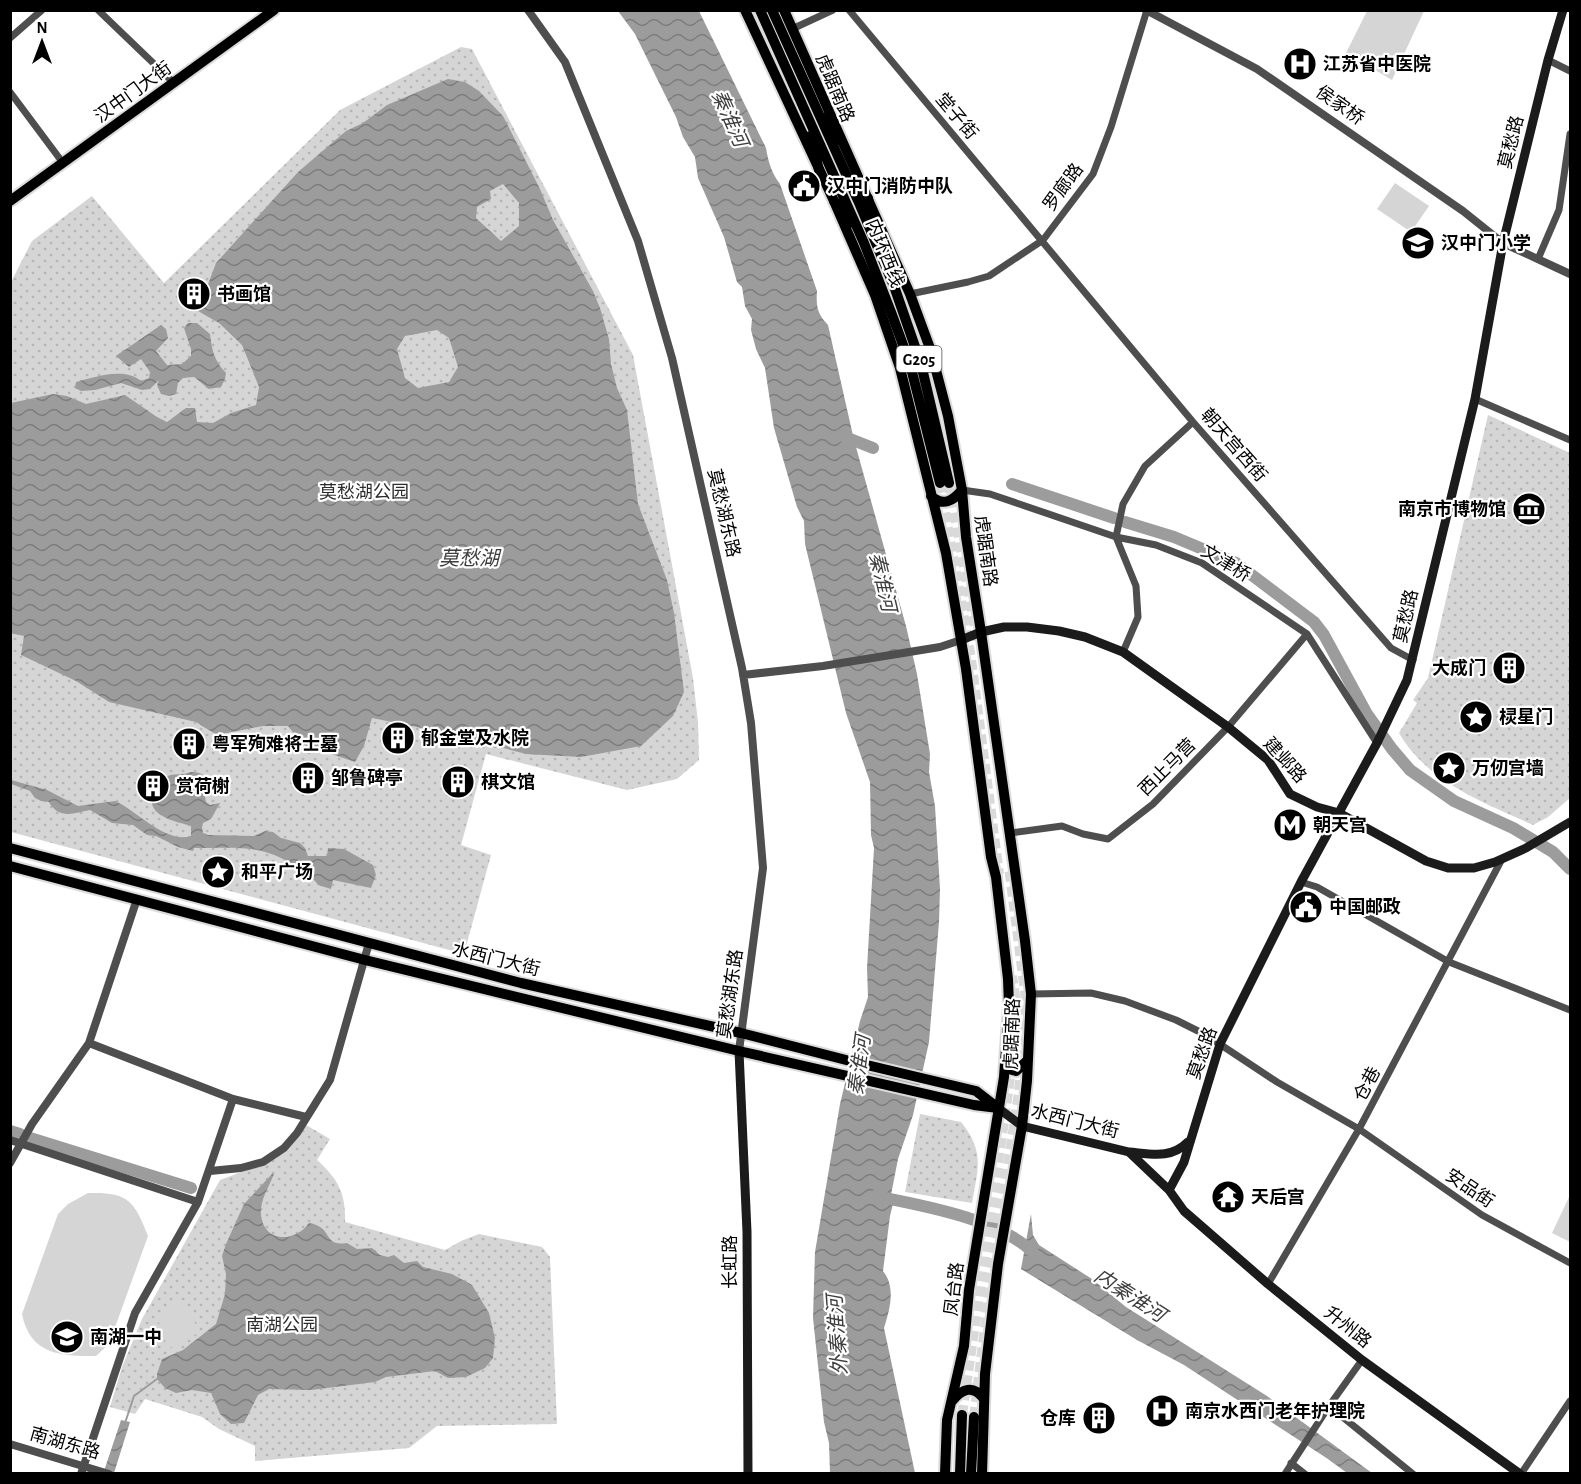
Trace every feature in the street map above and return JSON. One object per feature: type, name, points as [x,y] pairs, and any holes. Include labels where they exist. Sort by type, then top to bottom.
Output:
[{"type":"main road","name":"汉中门大街","points":[[10,201],[274,10]]},
{"type":"main road","name":"虎踞南路","points":[[745,10],[875,295],[900,368],[946,553],[961,640],[991,857],[996,877],[1008,979],[1010,1006],[998,1108]]},
{"type":"main road","name":"内环西线","points":[[760,10],[804,96],[869,241],[897,295],[921,364],[945,483]]},
{"type":"main road","name":"内环西线","points":[[772,10],[804,96]]},
{"type":"main road","name":"虎踞南路","points":[[784,10],[910,294],[931,351],[948,416],[962,490],[966,537],[1010,833],[1031,994],[1022,1126]]},
{"type":"main road","name":"莫愁路","points":[[1169,1190],[1184,1161],[1220,1044],[1301,882],[1393,712],[1413,660],[1475,399],[1503,243],[1548,60],[1563,10]]},
{"type":"main road","points":[[804,96],[819,170]]},
{"type":"main road","points":[[804,96],[840,140]]},
{"type":"main road","points":[[868,198],[869,241]]},
{"type":"main road","points":[[834,201],[869,241]]},
{"type":"main road","points":[[931,496],[936,501],[946,503],[955,499],[962,490]]},
{"type":"main road","name":"建邺路","points":[[961,640],[981,632],[1004,627],[1027,627],[1085,637],[1124,652],[1228,727],[1268,760],[1290,794],[1317,807],[1339,813],[1426,861],[1448,868],[1474,868],[1502,859],[1552,834],[1570,822]]},
{"type":"main road","name":"水西门大街","points":[[10,848],[521,983],[741,1033],[976,1091],[1022,1126],[1129,1152],[1169,1190]]},
{"type":"main road","name":"水西门大街","points":[[10,866],[365,960],[739,1051],[974,1105],[998,1108]]},
{"type":"main road","name":"长虹路","points":[[739,1051],[747,1232],[748,1473]]},
{"type":"main road","points":[[1005,1058],[1012,1070],[1016,1071],[1028,1060]]},
{"type":"main road","name":"凤台路","points":[[945,1473],[947,1420],[964,1346],[974,1260],[998,1108]]},
{"type":"main road","points":[[982,1473],[985,1374],[998,1264],[1022,1126]]},
{"type":"main road","points":[[1129,1152],[1171,1154],[1181,1149],[1190,1140]]},
{"type":"main road","name":"升州路","points":[[1169,1190],[1184,1211],[1268,1284],[1362,1360],[1520,1473]]},
{"type":"main road","points":[[951,1401],[961,1391],[968,1389],[980,1393],[984,1399]]},
{"type":"main road","points":[[960,1473],[962,1415]]},
{"type":"main road","points":[[971,1473],[974,1418]]},
{"type":"street","points":[[10,38],[42,10]]},
{"type":"street","points":[[98,10],[174,83]]},
{"type":"street","name":"莫愁湖东路","points":[[528,10],[565,62],[638,241],[672,358],[743,675],[751,723],[763,868],[739,1051]]},
{"type":"street","points":[[792,29],[832,10]]},
{"type":"street","name":"堂子街","points":[[849,10],[1043,240]]},
{"type":"street","name":"罗廊路","points":[[910,294],[989,276],[1043,240],[1093,174],[1111,127],[1147,11]]},
{"type":"street","name":"侯家桥","points":[[1147,11],[1211,43],[1265,74],[1463,211],[1503,243],[1570,274]]},
{"type":"street","points":[[1548,60],[1570,71]]},
{"type":"street","points":[[10,92],[63,163]]},
{"type":"street","points":[[1538,259],[1559,210],[1570,134]]},
{"type":"street","name":"朝天宫西街","points":[[1043,240],[1193,422],[1391,648],[1413,660]]},
{"type":"street","points":[[1475,399],[1570,440]]},
{"type":"street","points":[[1124,652],[1138,617],[1136,586],[1116,537],[1123,504],[1145,466],[1193,422]]},
{"type":"street","name":"文津桥","points":[[962,490],[990,494],[1116,537],[1156,546],[1202,562],[1307,634],[1377,743]]},
{"type":"street","name":"西止马营","points":[[1010,833],[1062,826],[1083,834],[1108,839],[1154,804],[1228,727],[1307,634]]},
{"type":"street","points":[[743,675],[823,666],[940,647],[961,640]]},
{"type":"street","name":"仓巷","points":[[1268,1284],[1359,1129],[1502,859]]},
{"type":"street","points":[[1301,882],[1317,887],[1449,962],[1570,1010]]},
{"type":"street","points":[[10,1163],[32,1124],[89,1043],[137,899]]},
{"type":"street","points":[[210,1171],[241,1168],[263,1161],[284,1148],[297,1133],[330,1080],[369,943]]},
{"type":"street","name":"安品街","points":[[1031,994],[1091,993],[1125,1001],[1176,1020],[1220,1044],[1277,1082],[1359,1129],[1482,1215],[1570,1263]]},
{"type":"street","points":[[89,1043],[233,1099],[306,1117]]},
{"type":"street","points":[[83,1470],[135,1313],[198,1202],[233,1099]]},
{"type":"street","points":[[10,1140],[198,1202]]},
{"type":"street","points":[[1285,1473],[1322,1415],[1362,1360]]},
{"type":"street","points":[[1520,1473],[1570,1401]]},
{"type":"street","points":[[1329,1406],[1413,1473]]},
{"type":"street","name":"南湖东路","points":[[10,1444],[83,1470],[110,1473]]},
{"type":"street","points":[[1293,1460],[1305,1473]]},
{"type":"green space","points":[[1367,11],[1424,11],[1392,80],[1346,53]]},
{"type":"green space","name":"莫愁湖","points":[[461,47],[472,49],[633,355],[693,678],[699,760],[677,779],[627,790],[486,754],[461,845],[491,855],[464,954],[11,832],[10,284],[32,241],[92,196],[164,283],[340,110]]},
{"type":"green space","points":[[1395,183],[1429,206],[1411,232],[1377,209]]},
{"type":"green space","points":[[1488,415],[1570,453],[1570,798],[1548,817],[1533,825],[1477,799],[1441,778],[1411,750],[1399,733],[1417,703],[1413,700],[1428,678]]},
{"type":"green space","points":[[920,1114],[961,1122],[969,1133],[974,1142],[978,1161],[972,1203],[905,1192]]},
{"type":"green space","name":"南湖公园","points":[[306,1125],[330,1139],[317,1160],[339,1187],[344,1203],[345,1222],[445,1250],[479,1234],[542,1247],[550,1257],[557,1424],[437,1426],[409,1448],[255,1461],[255,1446],[219,1429],[202,1417],[145,1399],[135,1414],[110,1407],[122,1367],[142,1319],[220,1180],[266,1163]]},
{"type":"green space","points":[[88,1193],[112,1194],[128,1201],[138,1214],[148,1236],[109,1344],[96,1356],[59,1354],[40,1345],[32,1338],[22,1314],[58,1214],[68,1204]]},
{"type":"green space","points":[[1570,1195],[1570,1242],[1552,1233]]},
{"type":"green space","points":[[181,1298],[200,1332],[168,1349],[158,1320]]},
{"type":"water","points":[[618,11],[699,11],[766,148],[817,291],[818,310],[828,325],[854,440],[906,626],[917,674],[930,754],[929,772],[935,806],[940,889],[939,922],[929,1042],[913,1115],[898,1159],[890,1200],[894,1200],[883,1271],[891,1291],[890,1306],[884,1328],[915,1473],[830,1473],[829,1443],[824,1422],[813,1318],[815,1252],[840,1104],[868,997],[867,968],[874,848],[871,835],[870,782],[846,713],[805,544],[804,521],[797,507],[774,428],[765,368],[756,349],[751,330],[752,319],[745,306],[742,287],[737,282],[724,237],[698,178],[695,157],[683,137],[676,117],[635,34]]},
{"type":"water","name":"莫愁湖","points":[[448,79],[465,82],[479,91],[503,116],[553,220],[593,291],[600,308],[609,339],[611,364],[617,388],[627,410],[638,504],[667,580],[674,613],[684,692],[673,716],[641,746],[581,757],[526,754],[451,734],[372,718],[364,746],[355,762],[302,744],[288,726],[263,726],[217,735],[196,722],[109,702],[76,681],[21,655],[24,636],[10,633],[11,403],[53,394],[67,396],[86,404],[125,395],[167,422],[186,408],[195,408],[197,422],[213,423],[231,413],[256,405],[259,387],[242,345],[219,323],[198,311],[216,263],[298,172],[346,131],[363,123],[387,105]],"holes":[[[503,184],[519,203],[519,226],[501,241],[476,218],[477,207],[491,199],[490,191]],[[437,330],[449,338],[458,367],[449,382],[418,388],[405,378],[397,349],[405,336]]]},
{"type":"water","points":[[188,323],[197,323],[210,334],[214,355],[226,373],[221,387],[209,389],[194,377],[183,378],[178,383],[176,394],[169,396],[161,394],[157,385],[159,380],[150,389],[142,390],[121,383],[95,390],[81,391],[75,388],[76,382],[109,374],[126,375],[141,381],[149,378],[150,372],[141,359],[129,367],[116,356],[161,325],[166,329],[168,338],[156,351],[167,365],[182,364],[191,356],[184,328]]},
{"type":"water","points":[[190,772],[207,778],[208,781],[204,780],[202,783],[206,802],[210,805],[220,803],[211,819],[203,823],[203,833],[254,836],[265,831],[273,832],[281,838],[300,843],[308,856],[327,856],[328,848],[344,849],[373,865],[376,875],[371,888],[333,880],[331,889],[318,885],[287,861],[262,851],[194,848],[193,851],[178,847],[156,836],[147,835],[133,825],[112,823],[90,810],[73,814],[62,813],[53,808],[49,802],[35,798],[30,791],[11,784],[11,780],[47,790],[78,806],[115,801],[162,831],[181,837],[191,836],[191,826],[158,813],[154,809],[152,796],[158,795],[161,779]]},
{"type":"water","points":[[274,1174],[263,1199],[261,1214],[267,1230],[273,1235],[288,1237],[303,1230],[309,1223],[317,1225],[334,1242],[347,1243],[357,1249],[372,1248],[380,1255],[388,1257],[394,1255],[404,1263],[417,1261],[423,1267],[452,1274],[472,1285],[489,1313],[495,1338],[493,1358],[485,1368],[466,1377],[448,1378],[435,1371],[311,1390],[269,1389],[258,1395],[244,1423],[231,1424],[220,1414],[211,1393],[192,1390],[176,1393],[165,1388],[157,1379],[162,1359],[183,1350],[216,1324],[225,1294],[226,1274],[222,1256],[226,1244],[244,1204]]},
{"type":"water","points":[[1031,1214],[1033,1235],[1039,1245],[1092,1279],[1126,1307],[1267,1396],[1372,1473],[1347,1473],[1184,1365],[1137,1340],[1021,1269]]},
{"type":"water","points":[[121,1420],[130,1422],[114,1473],[103,1474]]},
{"type":"waterway","points":[[840,435],[873,448]]},
{"type":"waterway","points":[[1012,484],[1114,518]]},
{"type":"waterway","points":[[1125,522],[1174,537],[1236,563],[1314,622],[1324,635],[1367,714],[1410,770],[1454,801],[1513,828],[1553,852],[1570,869]]},
{"type":"waterway","points":[[10,1131],[20,1134]]},
{"type":"waterway","points":[[30,1138],[191,1188]]},
{"type":"waterway","name":"内秦淮河","points":[[875,1196],[938,1209],[984,1224],[1022,1243],[1036,1256]]},
{"type":"waterway","points":[[125,1423],[134,1396],[157,1379]]},
{"type":"tunnel","points":[[940,483],[971,659],[999,874]]},
{"type":"tunnel","points":[[949,483],[978,644]]},
{"type":"tunnel","points":[[974,1417],[993,1262],[1019,1093],[1026,1000],[1009,867]]},
{"type":"tunnel","points":[[962,1415],[1009,1086],[1016,1003],[1012,976]]},
{"type":"place","name":"江苏省中医院","points":[[1300,64]]},
{"type":"place","name":"汉中门消防中队","points":[[804,186]]},
{"type":"place","name":"汉中门小学","points":[[1418,243]]},
{"type":"place","name":"书画馆","points":[[194,294]]},
{"type":"place","name":"南京市博物馆","points":[[1529,509]]},
{"type":"place","name":"大成门","points":[[1509,668]]},
{"type":"place","name":"棂星门","points":[[1476,717]]},
{"type":"place","name":"郁金堂及水院","points":[[398,738]]},
{"type":"place","name":"粤军殉难将士墓","points":[[189,744]]},
{"type":"place","name":"万仞宫墙","points":[[1449,768]]},
{"type":"place","name":"邹鲁碑亭","points":[[308,778]]},
{"type":"place","name":"棋文馆","points":[[458,782]]},
{"type":"place","name":"赏荷榭","points":[[153,786]]},
{"type":"place","name":"朝天宫","points":[[1290,825]]},
{"type":"place","name":"和平广场","points":[[218,872]]},
{"type":"place","name":"中国邮政","points":[[1306,907]]},
{"type":"place","name":"天后宫","points":[[1228,1197]]},
{"type":"place","name":"南湖一中","points":[[67,1337]]},
{"type":"place","name":"南京水西门老年护理院","points":[[1162,1411]]},
{"type":"place","name":"仓库","points":[[1099,1418]]},
{"type":"water label","name":"秦淮河","points":[[730,118]]},
{"type":"water label","name":"秦淮河","points":[[883,582]]},
{"type":"water label","name":"秦淮河","points":[[859,1065]]},
{"type":"water label","name":"外秦淮河","points":[[837,1335]]},
{"type":"park label","name":"莫愁湖公园","points":[[364,492]]}]
